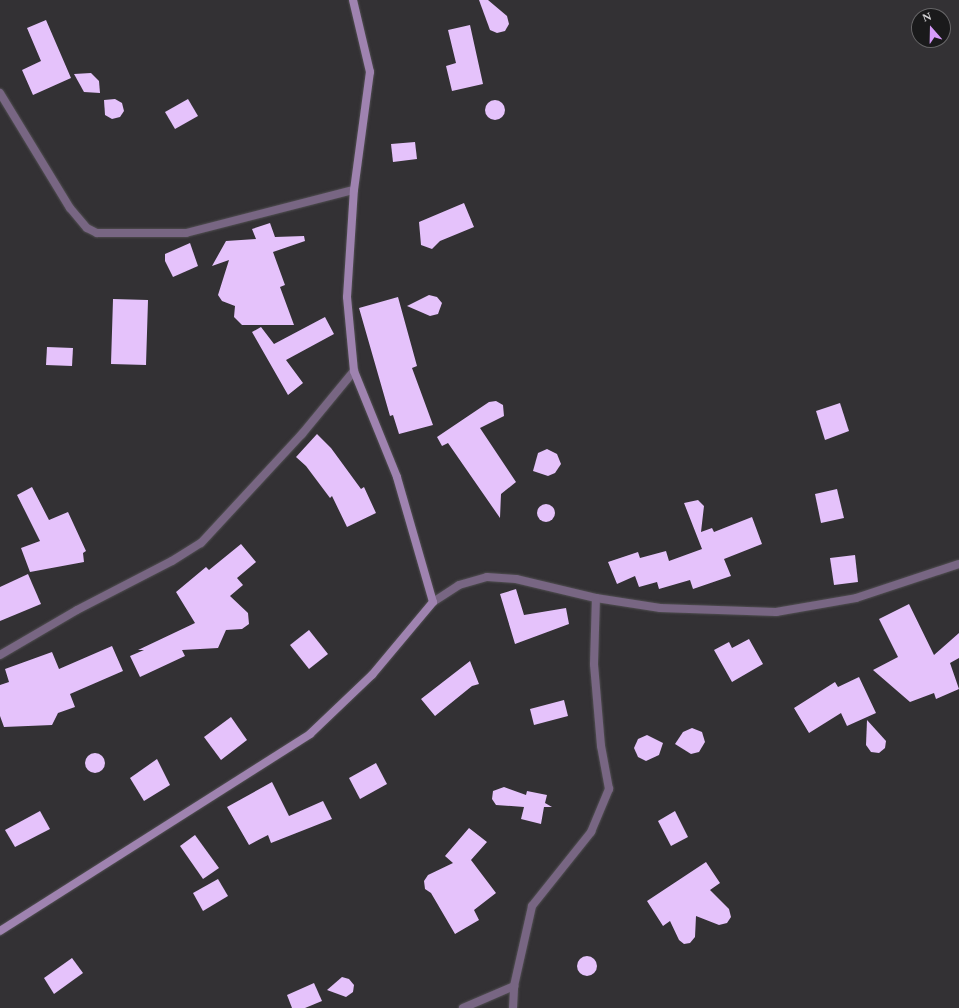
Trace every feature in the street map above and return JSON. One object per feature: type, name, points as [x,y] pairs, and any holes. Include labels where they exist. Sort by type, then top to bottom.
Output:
[{"type":"street","points":[[353,0],[370,72],[354,190],[347,297],[354,371],[397,477],[433,602]]},
{"type":"street","points":[[0,92],[70,208],[87,228],[97,233],[186,232],[354,190]]},
{"type":"street","points":[[0,655],[77,610],[172,561],[201,543],[302,434],[354,371]]},
{"type":"street","points":[[0,931],[310,734],[372,675],[433,602],[459,585],[487,577],[516,579],[596,598],[660,608],[776,612],[856,598],[959,564]]},
{"type":"street","points":[[513,1008],[514,986],[532,906],[591,832],[609,789],[601,746],[594,664],[596,598]]},
{"type":"street","points":[[462,1008],[514,986]]},
{"type":"building","points":[[479,0],[488,0],[507,16],[509,24],[505,31],[497,33],[490,30]]},
{"type":"building","points":[[46,20],[71,78],[33,95],[22,70],[41,61],[27,28]]},
{"type":"building","points":[[470,25],[483,84],[452,91],[446,66],[456,63],[448,30]]},
{"type":"building","points":[[91,73],[99,81],[100,93],[84,92],[74,74]]},
{"type":"building","points":[[115,99],[122,103],[124,111],[120,117],[112,119],[105,115],[104,100]]},
{"type":"building","points":[[188,99],[198,116],[175,129],[165,112]]},
{"type":"building","points":[[495,100],[502,103],[505,110],[502,117],[495,120],[488,117],[485,110],[488,103]]},
{"type":"building","points":[[415,142],[417,159],[393,162],[391,144]]},
{"type":"building","points":[[464,203],[474,227],[440,241],[432,249],[421,245],[419,222]]},
{"type":"building","points":[[270,223],[275,237],[304,236],[305,241],[273,252],[285,285],[280,287],[294,325],[242,325],[234,317],[235,306],[222,301],[218,295],[229,260],[212,266],[226,241],[256,239],[252,229]]},
{"type":"building","points":[[190,243],[198,266],[173,277],[165,261],[165,254]]},
{"type":"building","points":[[429,295],[437,297],[442,303],[438,314],[430,316],[407,306]]},
{"type":"building","points":[[398,297],[417,366],[412,368],[433,425],[399,434],[393,415],[390,416],[359,308]]},
{"type":"building","points":[[113,299],[148,300],[146,365],[111,364]]},
{"type":"building","points":[[325,317],[334,334],[286,360],[303,383],[288,395],[252,332],[261,327],[274,344]]},
{"type":"building","points":[[47,347],[73,348],[72,366],[46,365]]},
{"type":"building","points":[[496,401],[503,405],[504,416],[480,428],[516,482],[501,494],[500,518],[448,443],[442,446],[437,437],[489,402]]},
{"type":"building","points":[[840,403],[849,431],[825,440],[816,411]]},
{"type":"building","points":[[317,434],[331,448],[361,489],[364,487],[376,513],[347,527],[332,496],[330,498],[306,466],[296,457]]},
{"type":"building","points":[[547,449],[557,454],[561,464],[555,473],[548,476],[533,471],[538,453]]},
{"type":"building","points":[[32,487],[49,520],[68,512],[86,551],[83,553],[84,562],[30,572],[21,548],[40,541],[17,495]]},
{"type":"building","points":[[837,489],[844,518],[821,523],[815,494]]},
{"type":"building","points":[[698,500],[704,506],[701,532],[712,528],[714,532],[752,517],[762,544],[724,559],[731,576],[693,589],[690,580],[659,589],[657,582],[639,587],[635,576],[617,584],[608,562],[638,552],[640,558],[666,551],[669,561],[702,549],[684,503]]},
{"type":"building","points":[[546,504],[552,507],[555,513],[552,519],[546,522],[540,519],[537,513],[540,507]]},
{"type":"building","points":[[241,544],[256,562],[237,578],[243,585],[230,596],[248,613],[249,624],[242,629],[226,630],[218,648],[182,650],[185,656],[140,677],[130,656],[144,650],[138,650],[195,623],[176,592],[206,567],[209,570]]},
{"type":"building","points":[[855,555],[858,582],[834,585],[830,558]]},
{"type":"building","points":[[28,574],[41,604],[0,621],[0,587]]},
{"type":"building","points":[[516,589],[524,615],[566,608],[569,624],[515,644],[500,594]]},
{"type":"building","points":[[909,604],[934,655],[959,633],[959,658],[950,663],[959,689],[936,699],[934,693],[910,702],[873,670],[898,657],[879,619]]},
{"type":"building","points":[[309,630],[328,654],[309,669],[290,645]]},
{"type":"building","points":[[749,639],[763,664],[732,682],[714,650],[729,642],[732,648]]},
{"type":"building","points":[[112,646],[123,671],[70,694],[75,707],[58,713],[52,725],[4,727],[0,716],[0,685],[9,682],[5,669],[52,652],[59,669]]},
{"type":"building","points":[[470,661],[479,684],[472,686],[435,716],[421,699]]},
{"type":"building","points":[[859,677],[876,713],[847,726],[841,713],[809,733],[794,708],[835,682],[838,687]]},
{"type":"building","points":[[564,700],[568,716],[534,725],[530,709]]},
{"type":"building","points":[[231,717],[247,740],[221,760],[204,737]]},
{"type":"building","points":[[867,720],[886,741],[885,748],[879,753],[871,752],[866,745]]},
{"type":"building","points":[[692,728],[702,732],[705,742],[699,752],[691,754],[675,744],[683,732]]},
{"type":"building","points":[[647,735],[663,743],[659,755],[646,761],[638,757],[634,748],[638,739]]},
{"type":"building","points":[[95,753],[102,756],[105,763],[102,770],[95,773],[88,770],[85,763],[88,756]]},
{"type":"building","points":[[157,759],[170,785],[144,801],[130,778]]},
{"type":"building","points":[[376,763],[387,784],[360,799],[349,778]]},
{"type":"building","points":[[272,782],[289,816],[323,801],[332,819],[271,843],[268,835],[249,845],[227,807]]},
{"type":"building","points":[[504,787],[526,795],[527,791],[547,795],[545,803],[552,807],[544,807],[541,824],[521,819],[524,807],[496,805],[492,799],[493,791]]},
{"type":"building","points":[[40,811],[50,829],[15,847],[5,830]]},
{"type":"building","points":[[675,811],[688,837],[671,846],[658,821]]},
{"type":"building","points":[[469,828],[487,842],[471,860],[496,893],[474,910],[479,920],[455,934],[431,893],[425,889],[424,881],[428,875],[453,863],[445,856]]},
{"type":"building","points":[[195,835],[219,868],[203,879],[180,846]]},
{"type":"building","points":[[706,862],[720,883],[710,890],[729,909],[731,917],[727,923],[719,925],[696,916],[695,937],[690,943],[684,944],[679,940],[670,921],[663,926],[647,901]]},
{"type":"building","points":[[218,879],[228,896],[203,911],[193,893]]},
{"type":"building","points":[[587,956],[594,959],[597,966],[594,973],[587,976],[580,973],[577,966],[580,959]]},
{"type":"building","points":[[72,958],[83,973],[54,994],[44,978]]},
{"type":"building","points":[[342,977],[349,979],[354,985],[353,992],[346,997],[327,990]]},
{"type":"building","points":[[314,983],[322,1001],[305,1008],[292,1008],[287,995]]}]
